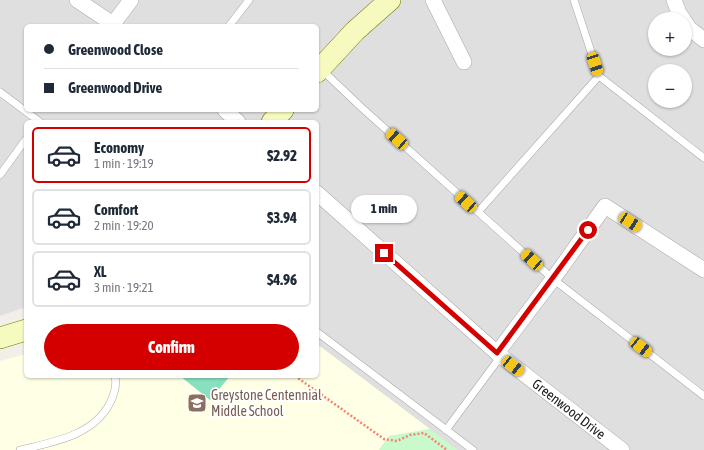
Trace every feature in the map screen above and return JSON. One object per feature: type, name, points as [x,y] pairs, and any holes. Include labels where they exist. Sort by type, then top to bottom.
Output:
[{"type":"street","points":[[77,0],[113,24]]},
{"type":"street","points":[[116,24],[131,0]]},
{"type":"street","points":[[319,70],[355,31],[390,0]]},
{"type":"street","points":[[433,0],[464,62]]},
{"type":"street","points":[[674,0],[679,12]]},
{"type":"street","points":[[692,30],[704,40]]},
{"type":"street","points":[[227,112],[236,120]]},
{"type":"street","points":[[274,120],[281,112]]},
{"type":"street","name":"Greenwood Drive","points":[[319,195],[499,355],[622,450]]},
{"type":"street","points":[[499,355],[605,206],[704,270]]},
{"type":"street","points":[[0,338],[24,331]]},
{"type":"lane","points":[[231,24],[249,0]]},
{"type":"lane","points":[[574,0],[599,76],[704,158]]},
{"type":"lane","points":[[319,70],[553,278],[704,396]]},
{"type":"lane","points":[[478,212],[599,76]]},
{"type":"lane","points":[[0,92],[24,110]]},
{"type":"lane","points":[[26,112],[36,120]]},
{"type":"lane","points":[[0,175],[24,142]]},
{"type":"lane","points":[[319,334],[473,450]]},
{"type":"lane","points":[[446,430],[499,355]]},
{"type":"lane","points":[[20,450],[74,435],[92,425],[106,410],[113,396],[115,378]]},
{"type":"path","points":[[298,378],[384,439],[397,441],[410,435],[424,434],[447,450]]},
{"type":"shaded area","points":[[0,0],[704,0],[704,450],[457,450],[319,346],[319,120],[24,120],[24,308],[0,316]]},
{"type":"shaded area","name":"Greystone Centennial Middle School","points":[[319,346],[430,429],[389,436],[379,450],[0,450],[0,361],[24,355],[24,378],[319,378]]},
{"type":"green space","points":[[182,378],[228,378],[210,400]]},
{"type":"green space","points":[[430,429],[457,450],[379,450],[389,436]]},
{"type":"place","name":"Greystone Centennial Middle School","points":[[197,403]]},
{"type":"route","points":[[384,253],[497,353],[588,230]]}]
